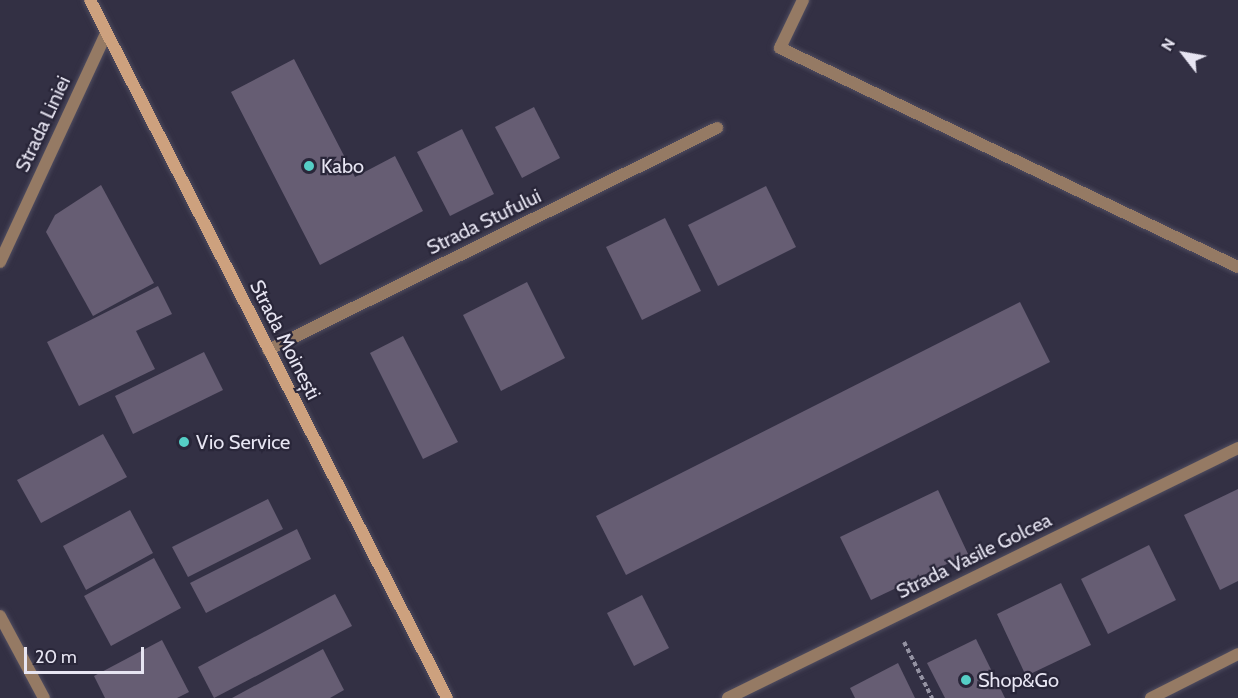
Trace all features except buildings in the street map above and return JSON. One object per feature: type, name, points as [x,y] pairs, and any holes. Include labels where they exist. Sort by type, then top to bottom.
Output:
[{"type":"main road","name":"Strada Moinești","points":[[90,0],[447,698]]},
{"type":"street","points":[[803,0],[780,48],[1238,267]]},
{"type":"street","name":"Strada Liniei","points":[[0,262],[106,34]]},
{"type":"street","name":"Strada Stufului","points":[[268,350],[717,128]]},
{"type":"street","name":"Strada Vasile Golcea","points":[[728,698],[1238,448]]},
{"type":"street","points":[[0,616],[44,698]]},
{"type":"street","points":[[1151,698],[1238,654]]},
{"type":"path","points":[[892,618],[932,698]]},
{"type":"place","name":"Kabo","points":[[309,166]]},
{"type":"place","name":"Vio Service","points":[[184,442]]},
{"type":"place","name":"Shop&Go","points":[[966,680]]}]
